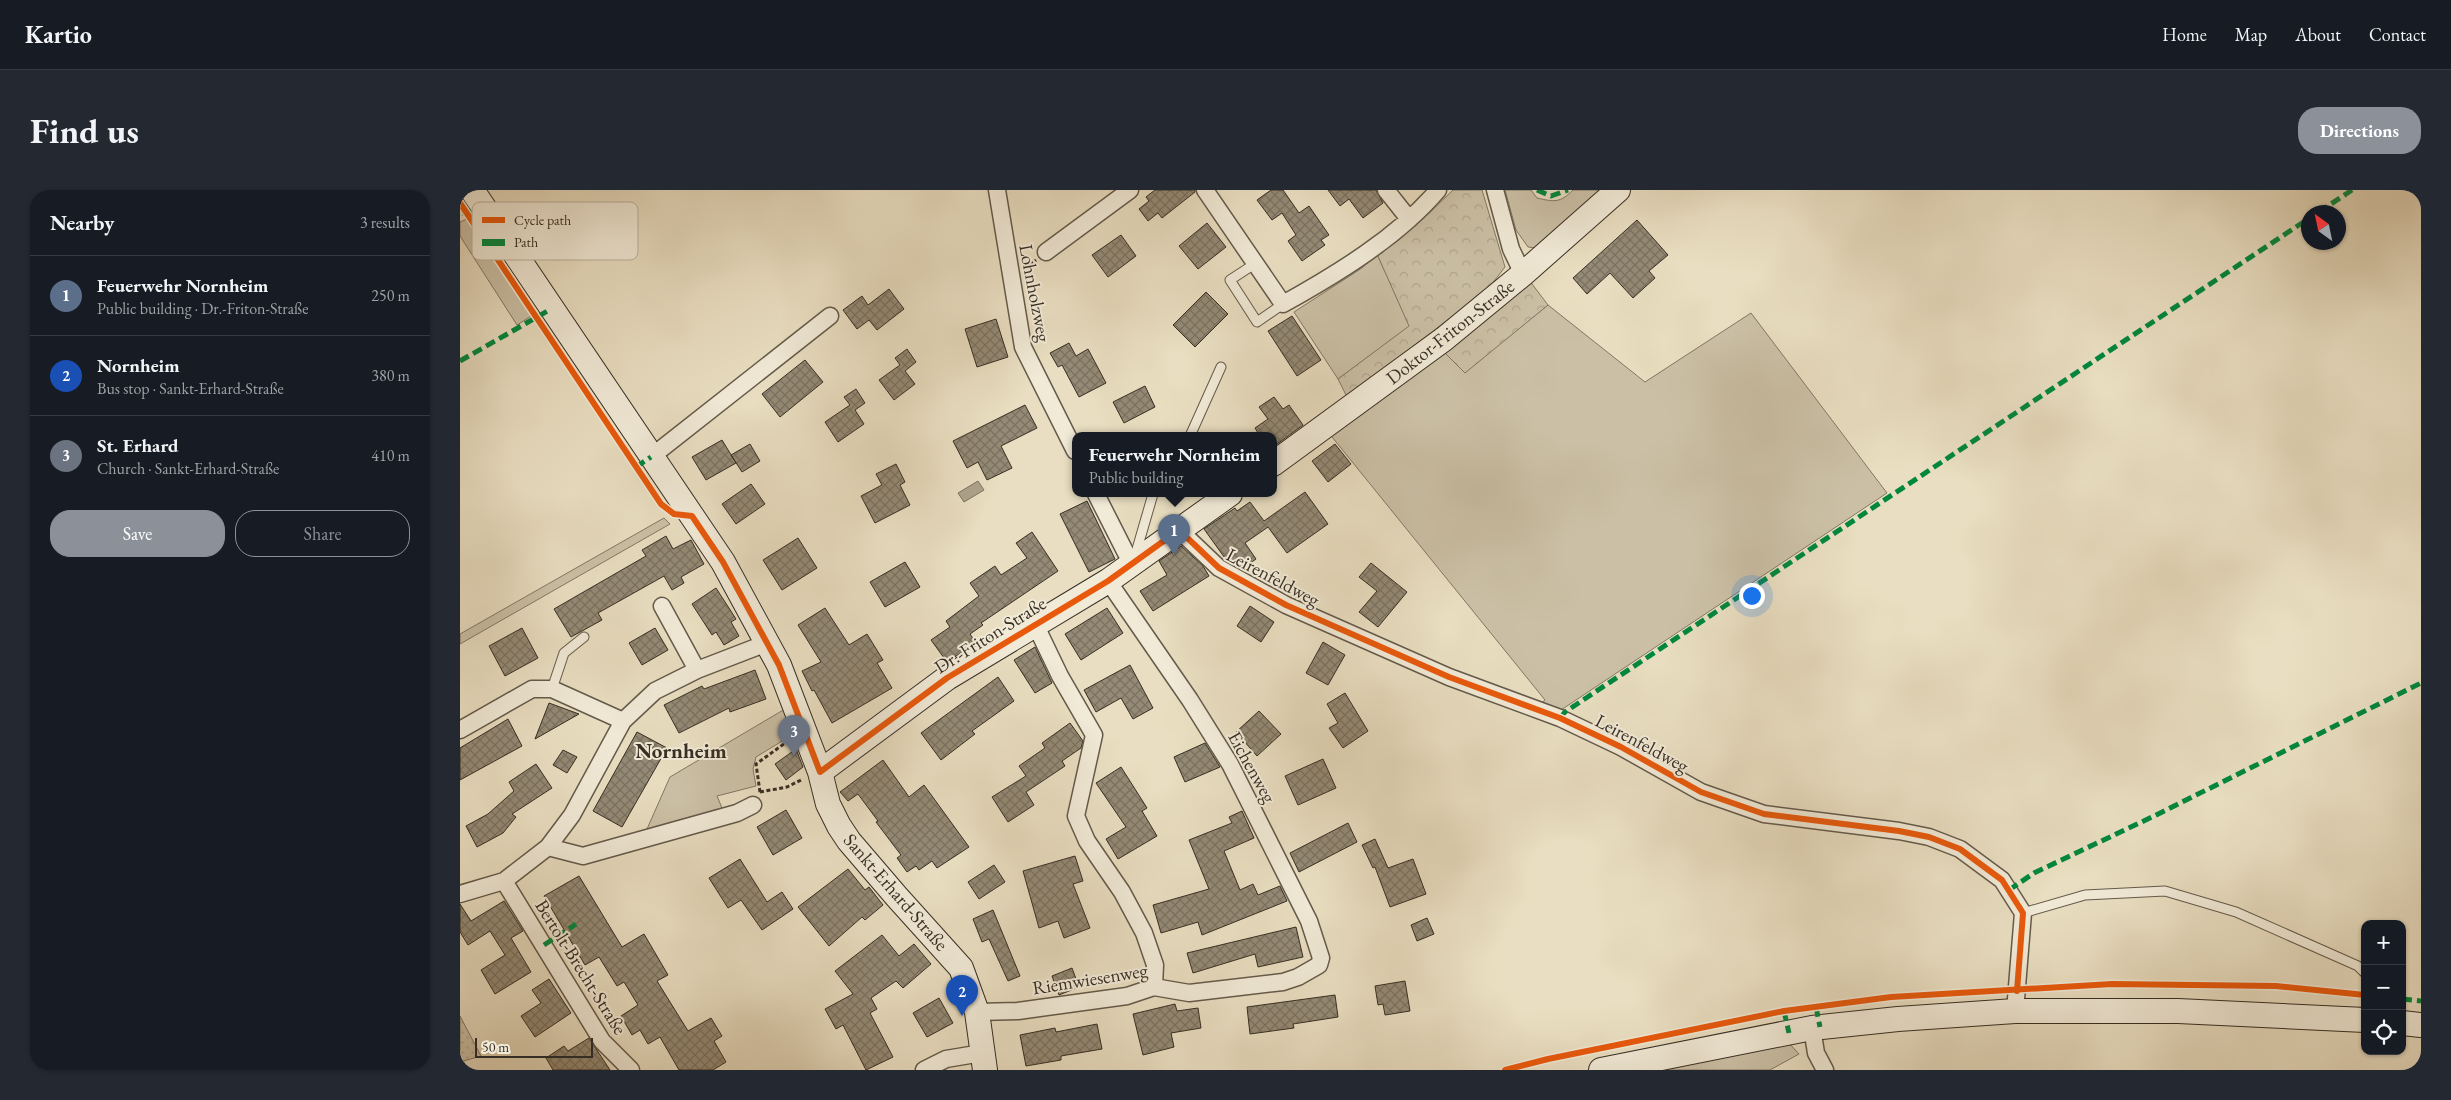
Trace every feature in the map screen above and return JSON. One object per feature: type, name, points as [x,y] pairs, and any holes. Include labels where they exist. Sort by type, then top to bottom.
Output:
[{"type":"street","name":"Sankt-Erhard-Straße","points":[[472,190],[480,202]]},
{"type":"street","name":"Lohnholzweg","points":[[997,190],[1023,348],[1072,445]]},
{"type":"street","points":[[1046,252],[1130,190]]},
{"type":"street","points":[[1206,190],[1283,304],[1332,277],[1409,219],[1438,190]]},
{"type":"street","points":[[1386,190],[1409,219]]},
{"type":"street","points":[[1494,190],[1511,249],[1523,274]]},
{"type":"street","name":"Doktor-Friton-Straße","points":[[1277,461],[1444,339],[1523,274],[1618,190]]},
{"type":"street","name":"Sankt-Erhard-Straße","points":[[519,260],[723,562],[779,664],[820,772],[828,804],[849,841],[896,897],[959,965],[969,984],[977,1012],[983,1061]]},
{"type":"street","points":[[651,456],[830,316]]},
{"type":"street","points":[[1098,497],[1132,565]]},
{"type":"street","points":[[1179,530],[1226,497]]},
{"type":"street","name":"Dr.-Friton-Straße","points":[[820,772],[946,678],[1108,581],[1179,530]]},
{"type":"street","name":"Leirenfeldweg","points":[[1179,530],[1219,568],[1286,605],[1449,677],[1560,718],[1621,747],[1701,792],[1764,814],[1899,831],[1929,837],[1960,849],[2002,880],[2023,913]]},
{"type":"street","name":"Eichenweg","points":[[1108,581],[1190,700],[1230,764],[1309,921],[1321,958],[1319,965],[1298,977]]},
{"type":"street","points":[[662,606],[697,670]]},
{"type":"street","points":[[1035,624],[1060,676],[1094,735],[1076,816],[1087,841],[1122,892],[1144,933],[1155,965],[1154,987]]},
{"type":"street","points":[[460,894],[504,881],[548,847],[572,815],[623,721],[654,691],[697,670],[767,643]]},
{"type":"street","points":[[460,730],[532,689],[552,688],[623,721]]},
{"type":"street","points":[[548,847],[582,856],[737,814],[756,799]]},
{"type":"street","name":"Bertolt-Brecht-Straße","points":[[504,881],[602,1041],[631,1070]]},
{"type":"street","points":[[2015,1011],[2023,913]]},
{"type":"street","name":"Riemwiesenweg","points":[[977,1012],[1018,1011],[1118,998],[1154,987],[1189,993],[1283,982],[1298,977]]},
{"type":"street","points":[[1600,1070],[1812,1028],[1898,1019],[2015,1011],[2178,1011],[2361,1020]]},
{"type":"street","points":[[2406,1023],[2421,1025]]},
{"type":"street","points":[[1812,1028],[1816,1052],[1825,1070]]},
{"type":"street","points":[[924,1070],[946,1059],[983,1061]]},
{"type":"lane","points":[[1256,263],[1230,280],[1257,322],[1283,304]]},
{"type":"lane","points":[[1192,432],[1221,367]]},
{"type":"lane","points":[[1132,565],[1152,497]]},
{"type":"lane","points":[[552,688],[564,653],[584,637]]},
{"type":"lane","points":[[2023,913],[2084,894],[2165,891],[2236,912],[2361,969]]},
{"type":"path","points":[[1011,279],[1046,252]]},
{"type":"path","points":[[804,733],[761,758],[756,764],[756,799],[820,772]]},
{"type":"green space","points":[[1453,190],[1482,190],[1505,267],[1488,289],[1347,397],[1338,379],[1409,326],[1377,254],[1423,219]]},
{"type":"green space","points":[[1505,190],[1531,190],[1537,198],[1553,201],[1561,199],[1573,190],[1600,190],[1537,248],[1528,247],[1516,230]]},
{"type":"green space","points":[[469,218],[472,223],[472,255],[460,236],[460,222]]},
{"type":"green space","points":[[1377,254],[1410,326],[1338,379],[1294,312],[1362,268]]},
{"type":"green space","points":[[475,260],[497,260],[533,315],[517,325]]},
{"type":"green space","points":[[1529,280],[1548,305],[1465,373],[1444,352]]},
{"type":"green space","points":[[1548,305],[1645,382],[1751,313],[1887,493],[1558,712],[1539,705],[1545,700],[1328,432],[1444,352],[1465,372]]},
{"type":"green space","points":[[664,518],[670,524],[460,644],[460,634]]},
{"type":"green space","points":[[785,709],[792,735],[756,757],[753,769],[756,786],[717,796],[722,808],[647,829],[670,777]]},
{"type":"green space","points":[[460,1016],[481,1056],[460,1062]]},
{"type":"green space","points":[[1788,1042],[1799,1054],[1770,1070],[1635,1070]]},
{"type":"shaded area","points":[[978,481],[984,490],[964,502],[958,493]]},
{"type":"building","points":[[1155,190],[1195,190],[1195,192],[1162,218],[1158,213],[1148,221],[1139,209],[1149,201],[1146,197]]},
{"type":"building","points":[[1271,190],[1283,190],[1299,213],[1309,206],[1329,235],[1321,240],[1325,245],[1302,261],[1288,241],[1296,235],[1282,213],[1272,220],[1257,200]]},
{"type":"building","points":[[1328,190],[1376,190],[1383,203],[1363,218],[1349,199],[1340,206]]},
{"type":"building","points":[[1637,220],[1668,255],[1649,271],[1655,278],[1633,298],[1610,273],[1587,294],[1573,278]]},
{"type":"building","points":[[1207,223],[1226,247],[1198,269],[1179,246]]},
{"type":"building","points":[[1121,235],[1136,256],[1108,277],[1092,255]]},
{"type":"building","points":[[889,289],[904,309],[877,330],[869,320],[857,329],[843,310],[862,296],[868,305]]},
{"type":"building","points":[[1206,292],[1228,314],[1195,347],[1173,325]]},
{"type":"building","points":[[1292,316],[1321,360],[1297,376],[1268,331]]},
{"type":"building","points":[[996,319],[1008,357],[977,367],[965,329]]},
{"type":"building","points":[[1069,343],[1076,356],[1088,349],[1106,383],[1079,397],[1062,365],[1058,367],[1050,353]]},
{"type":"building","points":[[907,349],[916,362],[905,371],[915,384],[894,400],[879,380],[900,365],[895,358]]},
{"type":"building","points":[[805,360],[823,382],[780,417],[762,394]]},
{"type":"building","points":[[1145,386],[1155,407],[1124,423],[1113,402]]},
{"type":"building","points":[[856,389],[865,403],[855,410],[864,424],[838,442],[825,422],[850,405],[844,397]]},
{"type":"building","points":[[1274,397],[1283,409],[1289,405],[1303,425],[1277,444],[1277,432],[1258,432],[1255,428],[1268,419],[1259,407]]},
{"type":"building","points":[[1025,405],[1037,428],[1001,446],[1012,468],[987,480],[978,462],[967,468],[953,441]]},
{"type":"building","points":[[722,440],[736,463],[706,480],[692,457]]},
{"type":"building","points":[[750,444],[760,461],[742,472],[731,455]]},
{"type":"building","points":[[1335,444],[1351,464],[1328,482],[1312,461]]},
{"type":"building","points":[[896,464],[905,482],[900,485],[910,505],[875,523],[861,496],[882,485],[876,474]]},
{"type":"building","points":[[751,484],[765,504],[736,524],[722,504]]},
{"type":"building","points":[[1305,492],[1328,524],[1287,553],[1268,527],[1245,543],[1256,559],[1242,569],[1227,561],[1204,529],[1235,508],[1237,511],[1250,502],[1264,521]]},
{"type":"building","points":[[1087,501],[1115,559],[1089,572],[1060,514]]},
{"type":"building","points":[[1032,532],[1058,571],[981,623],[983,625],[970,634],[976,643],[947,662],[931,640],[950,627],[946,621],[979,596],[970,583],[995,566],[1001,575],[1027,558],[1016,543]]},
{"type":"building","points":[[666,536],[673,549],[691,540],[704,564],[681,577],[684,583],[672,590],[664,576],[598,613],[602,620],[571,637],[554,609],[646,556],[642,550]]},
{"type":"building","points":[[798,538],[817,568],[782,590],[763,560]]},
{"type":"building","points":[[1181,546],[1203,566],[1209,576],[1153,611],[1140,591],[1167,575],[1159,561]]},
{"type":"building","points":[[905,562],[920,587],[885,607],[870,582]]},
{"type":"building","points":[[1371,563],[1407,592],[1378,627],[1359,612],[1377,591],[1359,577]]},
{"type":"building","points":[[716,588],[736,619],[731,622],[739,636],[724,645],[716,632],[712,635],[692,604]]},
{"type":"building","points":[[1250,606],[1274,622],[1261,642],[1237,626]]},
{"type":"building","points":[[825,608],[849,645],[867,634],[883,660],[877,663],[892,688],[832,723],[802,671],[821,662],[798,625]]},
{"type":"building","points":[[1107,608],[1123,633],[1081,660],[1065,634]]},
{"type":"building","points":[[522,628],[538,658],[505,676],[489,646]]},
{"type":"building","points":[[655,628],[668,650],[642,665],[629,643]]},
{"type":"building","points":[[1323,642],[1345,655],[1328,685],[1306,673]]},
{"type":"building","points":[[1035,647],[1052,683],[1035,693],[1014,660]]},
{"type":"building","points":[[1130,665],[1153,708],[1133,719],[1121,698],[1096,712],[1084,690]]},
{"type":"building","points":[[755,670],[766,699],[730,712],[729,708],[679,733],[664,705],[702,686],[704,689]]},
{"type":"building","points":[[998,677],[1014,701],[972,731],[975,734],[941,760],[921,733]]},
{"type":"building","points":[[1345,693],[1368,731],[1343,748],[1329,728],[1338,723],[1327,704]]},
{"type":"building","points":[[549,703],[579,714],[535,739]]},
{"type":"building","points":[[1259,711],[1281,734],[1257,756],[1236,732]]},
{"type":"building","points":[[508,719],[522,746],[460,780],[460,748]]},
{"type":"building","points":[[1070,723],[1083,741],[1081,748],[1062,761],[1065,766],[1026,792],[1034,805],[1008,822],[992,797],[1026,776],[1019,766],[1045,748],[1042,743]]},
{"type":"building","points":[[637,732],[667,748],[622,827],[593,811]]},
{"type":"building","points":[[1205,743],[1220,767],[1185,782],[1174,757]]},
{"type":"building","points":[[796,749],[803,767],[786,780],[775,764]]},
{"type":"building","points":[[563,750],[577,757],[567,773],[553,765]]},
{"type":"building","points":[[1323,759],[1336,788],[1298,805],[1285,776]]},
{"type":"building","points":[[883,760],[909,797],[924,785],[969,847],[937,868],[932,861],[919,870],[916,866],[907,872],[897,858],[901,855],[858,794],[848,801],[840,792]]},
{"type":"building","points":[[536,764],[552,788],[512,814],[516,817],[503,833],[477,847],[466,826],[488,814],[514,791],[509,782]]},
{"type":"building","points":[[1121,767],[1147,808],[1142,811],[1157,836],[1118,859],[1106,839],[1126,827],[1096,783]]},
{"type":"building","points":[[786,810],[802,838],[773,855],[757,827]]},
{"type":"building","points":[[1242,811],[1254,838],[1224,851],[1240,890],[1253,884],[1258,895],[1280,886],[1287,901],[1202,935],[1198,922],[1161,933],[1153,905],[1209,889],[1189,840],[1232,823],[1229,817]]},
{"type":"building","points":[[1348,823],[1357,842],[1299,872],[1290,853]]},
{"type":"building","points":[[1375,839],[1388,868],[1413,859],[1426,894],[1390,907],[1375,867],[1373,868],[1362,845]]},
{"type":"building","points":[[1075,856],[1083,881],[1073,884],[1090,928],[1064,938],[1058,921],[1039,928],[1023,871]]},
{"type":"building","points":[[740,859],[767,902],[782,892],[793,909],[762,930],[741,900],[728,908],[709,878]]},
{"type":"building","points":[[994,865],[1005,882],[979,899],[968,882]]},
{"type":"building","points":[[848,869],[865,890],[869,887],[883,905],[865,920],[862,917],[829,946],[798,907]]},
{"type":"building","points":[[579,876],[622,947],[644,934],[668,975],[657,981],[688,1031],[711,1018],[722,1036],[714,1041],[726,1062],[713,1070],[679,1070],[660,1037],[648,1044],[640,1030],[632,1035],[621,1016],[638,1005],[624,982],[617,986],[599,957],[585,965],[544,896]]},
{"type":"building","points":[[504,901],[523,931],[511,938],[531,972],[495,994],[481,970],[505,955],[490,931],[468,945],[460,932],[460,904],[471,921]]},
{"type":"building","points":[[993,910],[1020,976],[1008,981],[989,939],[982,942],[973,919]]},
{"type":"building","points":[[1427,918],[1434,934],[1417,941],[1411,925]]},
{"type":"building","points":[[1296,927],[1303,957],[1258,967],[1255,954],[1193,973],[1187,953]]},
{"type":"building","points":[[882,935],[899,956],[914,944],[931,964],[903,988],[896,981],[871,998],[877,1009],[870,1013],[893,1057],[866,1070],[843,1025],[836,1029],[825,1009],[853,994],[835,971]]},
{"type":"building","points":[[1072,968],[1079,987],[1059,995],[1052,976]]},
{"type":"building","points":[[549,979],[571,1013],[535,1037],[521,1016],[541,1003],[532,990]]},
{"type":"building","points":[[1405,981],[1410,1011],[1385,1015],[1383,1004],[1378,1005],[1375,986]]},
{"type":"building","points":[[1335,995],[1338,1017],[1293,1024],[1294,1028],[1250,1034],[1247,1007]]},
{"type":"building","points":[[939,998],[953,1023],[927,1037],[913,1013]]},
{"type":"building","points":[[1175,1004],[1177,1011],[1198,1008],[1201,1028],[1171,1033],[1174,1047],[1143,1055],[1133,1014]]},
{"type":"building","points":[[1097,1024],[1102,1049],[1061,1056],[1061,1060],[1026,1066],[1020,1035],[1055,1028],[1056,1032]]},
{"type":"building","points":[[589,1038],[610,1070],[553,1070],[546,1058],[564,1046],[568,1051]]},
{"type":"marked path","points":[[1537,190],[1551,196],[1568,190]]},
{"type":"marked path","points":[[2330,205],[2352,190]]},
{"type":"marked path","points":[[462,213],[472,211]]},
{"type":"marked path","points":[[1560,718],[1565,712],[2301,224]]},
{"type":"marked path","points":[[460,361],[551,309]]},
{"type":"marked path","points":[[636,467],[651,457]]},
{"type":"marked path","points":[[2009,890],[2034,873],[2152,817],[2421,683]]},
{"type":"marked path","points":[[544,945],[576,924]]},
{"type":"marked path","points":[[2406,999],[2421,1001]]},
{"type":"marked path","points":[[1816,1007],[1820,1027]]},
{"type":"marked path","points":[[1784,1011],[1789,1033]]},
{"type":"cycle path","points":[[460,203],[472,221]]},
{"type":"cycle path","points":[[498,260],[661,504],[674,514],[692,516],[723,562],[779,665],[820,772],[947,678],[1108,581],[1179,530],[1219,568],[1286,605],[1449,677],[1560,718],[1621,747],[1701,792],[1764,814],[1899,831],[1929,837],[1960,849],[2002,880],[2023,913],[2017,991]]},
{"type":"cycle path","points":[[1505,1070],[1548,1059],[1784,1011],[1891,997],[2112,984],[2276,986],[2361,995]]},
{"type":"place","name":"Feuerwehr Nornheim","points":[[1174,555]]},
{"type":"place","name":"St. Erhard","points":[[794,756]]},
{"type":"place","name":"Nornheim","points":[[962,1016]]},
{"type":"district","name":"Nornheim","points":[[681,750]]}]
